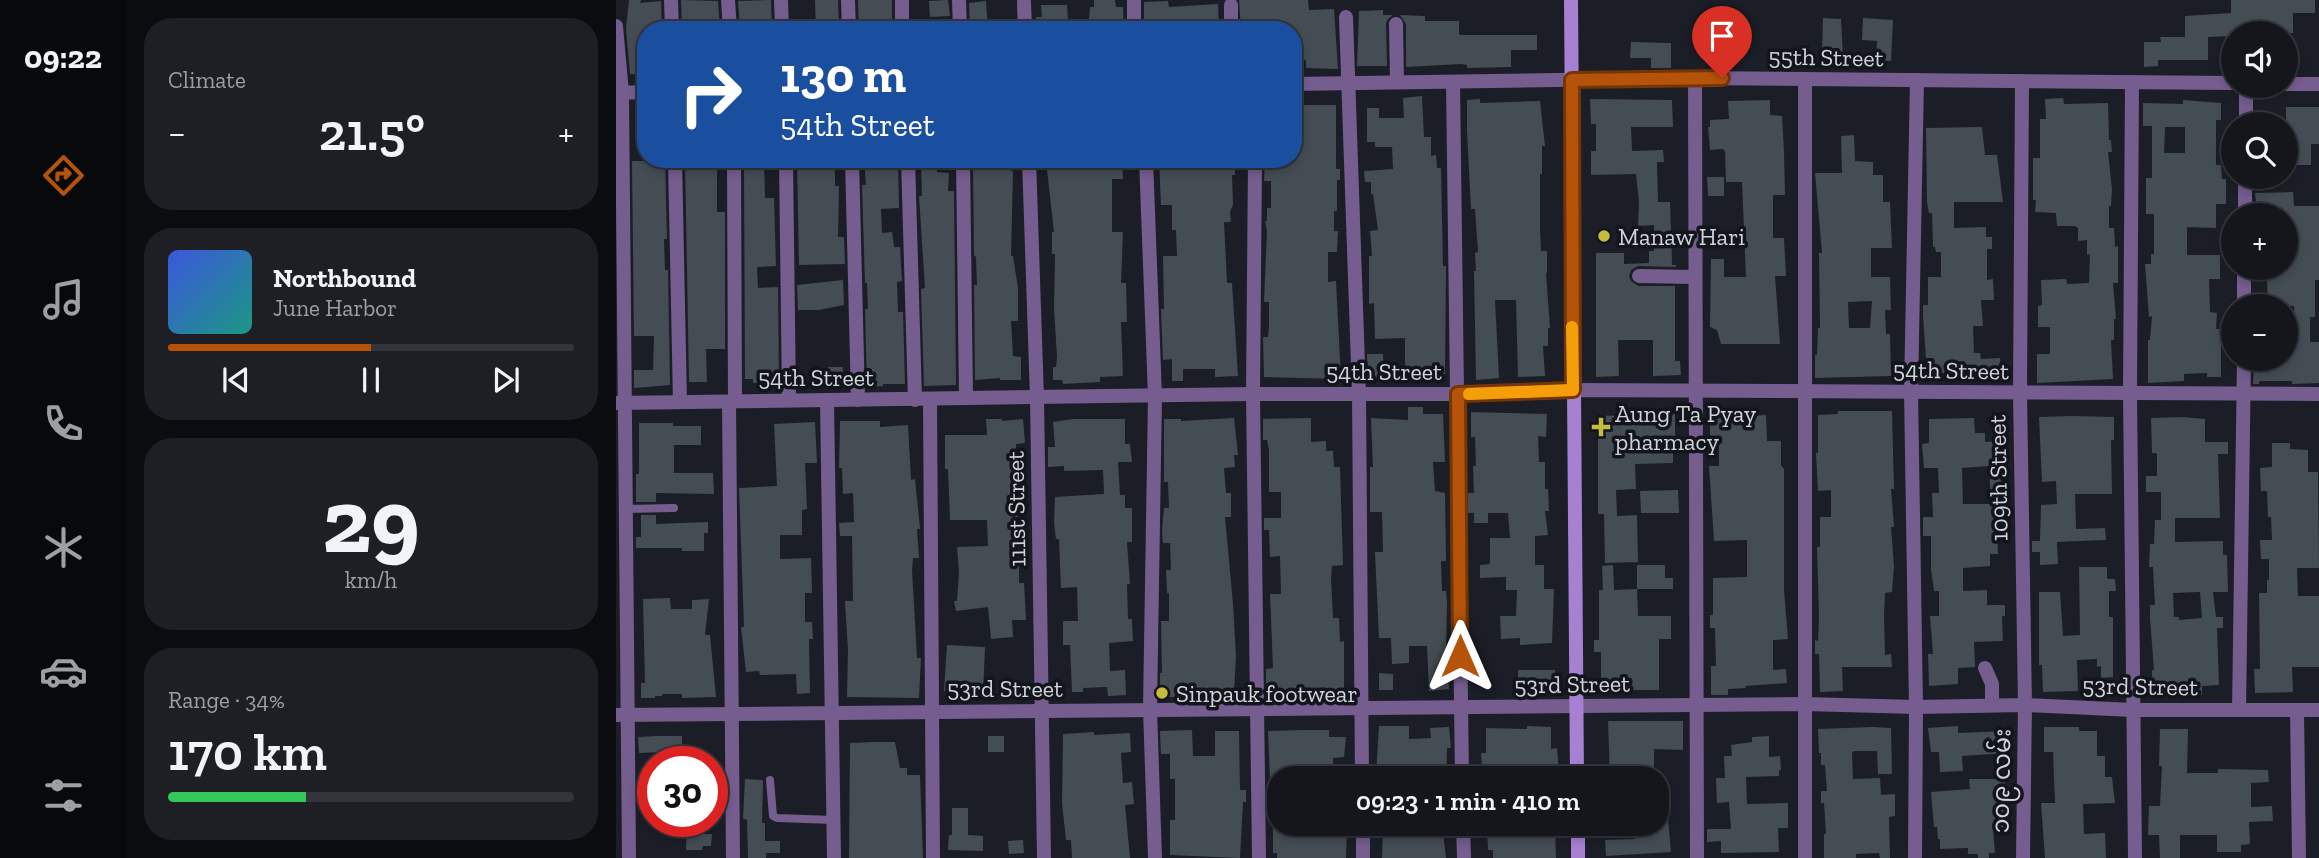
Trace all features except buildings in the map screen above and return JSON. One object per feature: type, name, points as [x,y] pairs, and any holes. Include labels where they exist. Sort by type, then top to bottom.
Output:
[{"type":"main road","points":[[1570,0],[1577,766]]},
{"type":"main road","points":[[1578,836],[1578,858]]},
{"type":"street","points":[[671,0],[672,21]]},
{"type":"street","points":[[728,0],[729,21]]},
{"type":"street","points":[[781,0],[782,21]]},
{"type":"street","points":[[848,0],[849,21]]},
{"type":"street","points":[[902,0],[902,21]]},
{"type":"street","points":[[959,0],[960,21]]},
{"type":"street","points":[[1133,0],[1134,21]]},
{"type":"street","points":[[1024,2],[1025,21]]},
{"type":"street","points":[[1231,5],[1231,21]]},
{"type":"street","points":[[1346,17],[1359,394],[1362,766]]},
{"type":"street","points":[[1396,24],[1397,82]]},
{"type":"street","points":[[616,26],[619,93],[620,403],[625,509],[622,715],[629,858]]},
{"type":"street","points":[[1695,78],[1697,858]]},
{"type":"street","name":"55th Street","points":[[1302,84],[1695,78],[2221,83]]},
{"type":"street","points":[[1805,79],[1805,858]]},
{"type":"street","points":[[1915,858],[1916,707],[1911,391],[1917,80]]},
{"type":"street","name":"109th Street","points":[[2022,81],[2020,393],[2025,705]]},
{"type":"street","points":[[1453,82],[1462,766]]},
{"type":"street","points":[[2132,82],[2130,393],[2135,858]]},
{"type":"street","points":[[2298,84],[2319,84]]},
{"type":"street","points":[[619,93],[637,92]]},
{"type":"street","points":[[675,168],[680,402]]},
{"type":"street","points":[[733,858],[734,168]]},
{"type":"street","points":[[786,168],[789,400]]},
{"type":"street","points":[[852,168],[858,400]]},
{"type":"street","points":[[909,168],[923,399],[933,858]]},
{"type":"street","points":[[963,168],[966,398]]},
{"type":"street","name":"111st Street","points":[[1029,168],[1037,398],[1044,858]]},
{"type":"street","points":[[1146,168],[1155,396],[1150,709],[1155,858]]},
{"type":"street","points":[[1255,168],[1253,394],[1259,858]]},
{"type":"street","points":[[1639,276],[1695,277]]},
{"type":"street","points":[[2239,710],[2244,371]]},
{"type":"street","name":"54th Street","points":[[620,403],[1253,394],[1458,394],[1573,390],[2319,394]]},
{"type":"street","points":[[827,400],[834,858]]},
{"type":"street","points":[[1985,668],[1992,684],[1992,705]]},
{"type":"street","name":"53rd Street","points":[[622,715],[1362,706],[1461,708],[1805,704],[1916,707],[2025,705],[2133,710],[2319,710]]},
{"type":"street","name":"၁၀၉ လမ်း","points":[[2023,858],[2025,705]]},
{"type":"street","points":[[2297,710],[2299,858]]},
{"type":"street","points":[[1363,836],[1363,858]]},
{"type":"street","points":[[1463,836],[1464,858]]},
{"type":"lane","points":[[625,509],[674,508]]},
{"type":"lane","points":[[770,780],[773,816],[833,820]]},
{"type":"slow traffic","points":[[1469,394],[1573,390],[1572,327]]},
{"type":"place","name":"Manaw Hari","points":[[1604,236]]},
{"type":"place","name":"Aung Ta Pyay pharmacy","points":[[1601,427]]},
{"type":"place","name":"Sinpauk footwear","points":[[1162,693]]},
{"type":"route","points":[[1460,656],[1458,394],[1573,390],[1572,80],[1722,78]]}]
